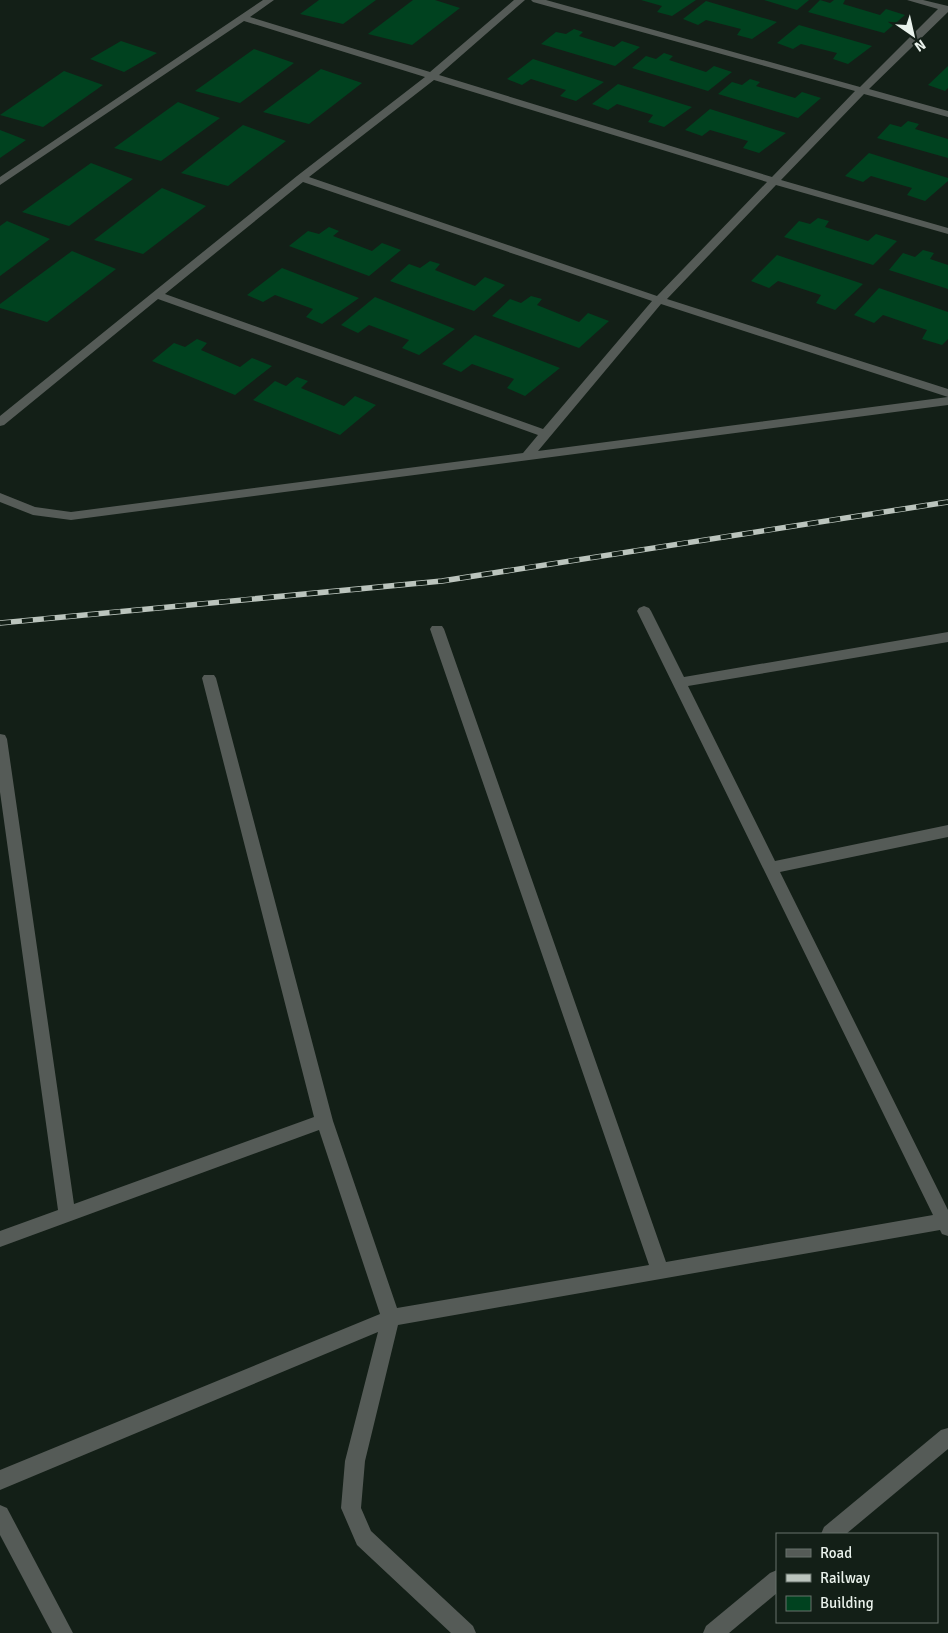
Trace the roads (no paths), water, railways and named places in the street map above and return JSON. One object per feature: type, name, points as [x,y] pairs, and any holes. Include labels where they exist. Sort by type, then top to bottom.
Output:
[{"type":"street","points":[[0,182],[269,0]]},
{"type":"street","points":[[0,422],[301,178],[432,76],[520,0]]},
{"type":"street","points":[[536,0],[948,114]]},
{"type":"street","points":[[912,0],[946,9]]},
{"type":"street","points":[[527,456],[659,300],[862,90],[946,9]]},
{"type":"street","points":[[244,18],[774,181],[948,231]]},
{"type":"street","points":[[301,178],[659,300],[948,393]]},
{"type":"street","points":[[157,295],[546,434]]},
{"type":"street","points":[[0,497],[33,511],[71,516],[948,401]]},
{"type":"street","points":[[0,1480],[391,1318],[946,1224],[644,611]]},
{"type":"street","points":[[438,630],[660,1271]]},
{"type":"street","points":[[680,683],[948,637]]},
{"type":"street","points":[[209,678],[324,1121],[391,1318],[354,1461],[351,1508],[364,1538],[466,1633]]},
{"type":"street","points":[[0,739],[67,1214]]},
{"type":"street","points":[[771,868],[948,831]]},
{"type":"street","points":[[0,1239],[324,1121]]},
{"type":"street","points":[[832,1533],[948,1437]]},
{"type":"street","points":[[0,1515],[62,1633]]},
{"type":"street","points":[[713,1633],[776,1581]]},
{"type":"railway","points":[[0,623],[442,581],[948,502]]}]
